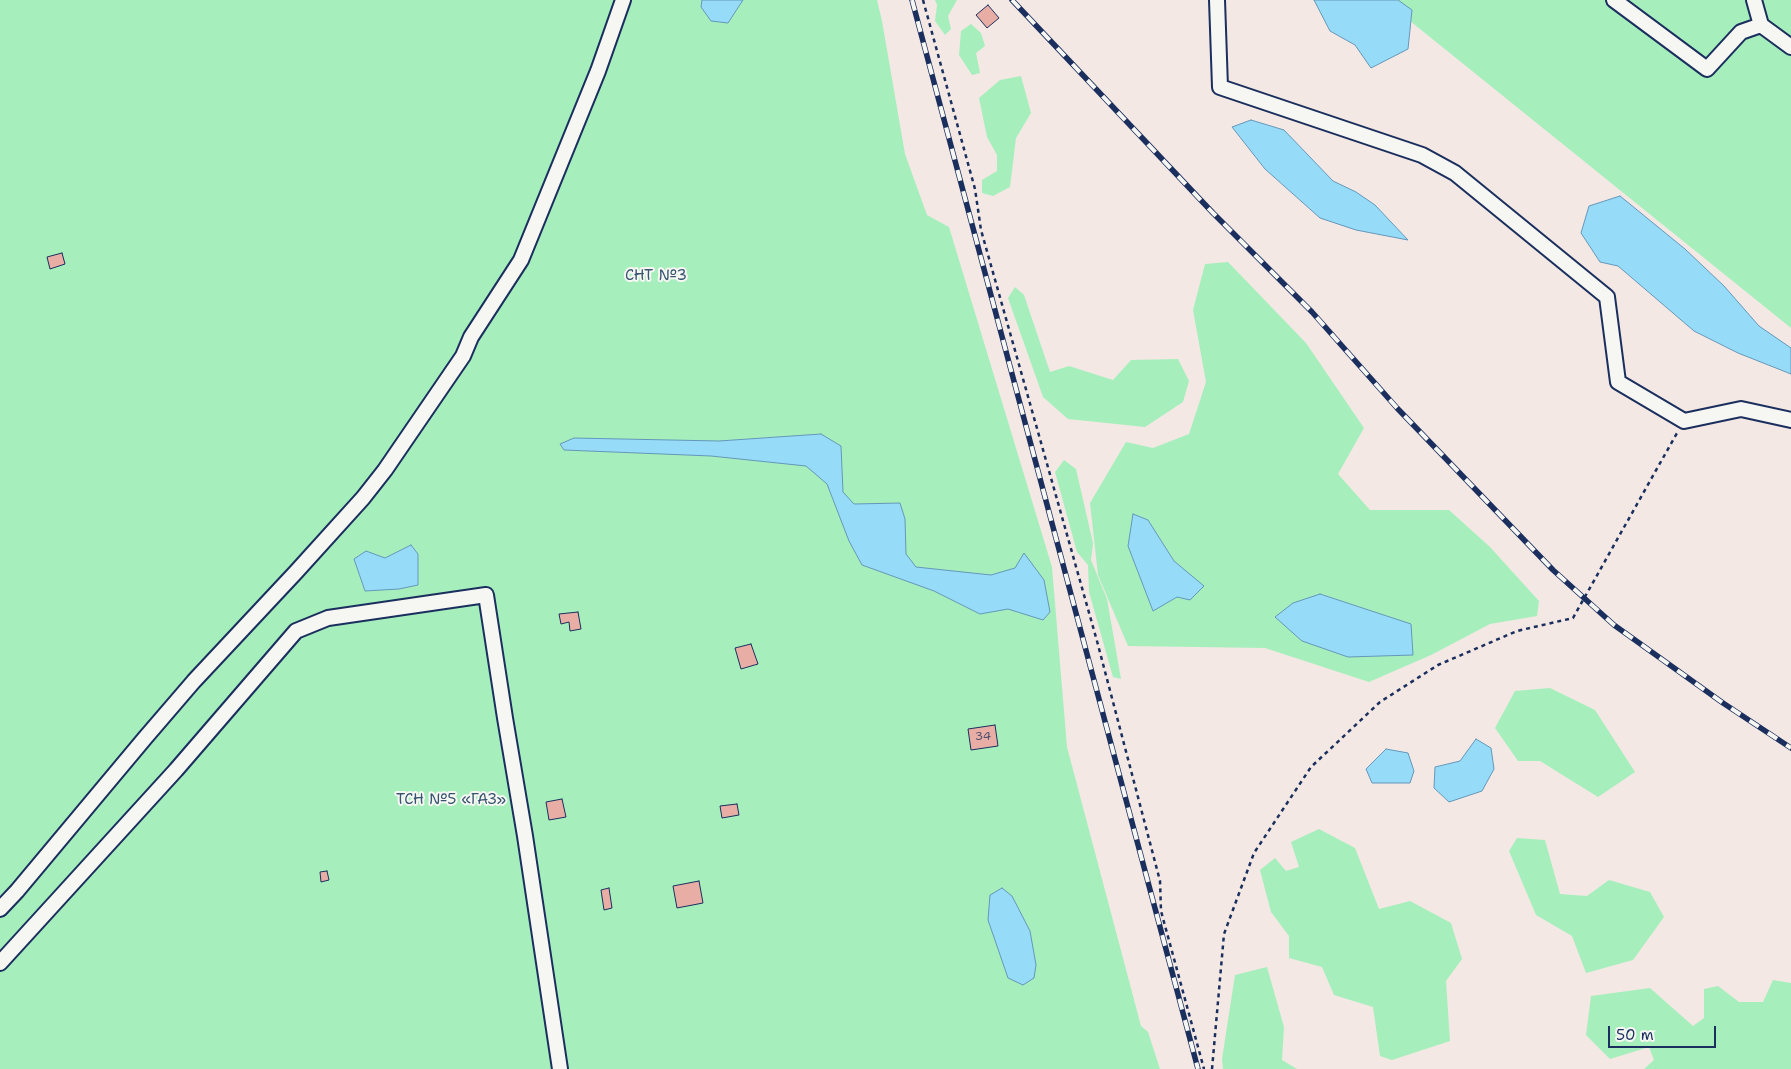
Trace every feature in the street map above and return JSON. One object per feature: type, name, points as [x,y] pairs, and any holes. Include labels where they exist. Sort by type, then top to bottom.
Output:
[{"type":"lane","points":[[0,909],[17,892],[194,681],[363,498],[385,470],[463,356],[471,337],[521,260],[598,71],[623,0]]},
{"type":"lane","points":[[1217,0],[1220,87],[1422,155],[1455,173],[1606,296],[1618,382],[1684,421],[1741,409],[1791,420]]},
{"type":"lane","points":[[1614,0],[1707,69],[1741,32],[1761,25]]},
{"type":"lane","points":[[1754,0],[1761,25],[1791,47]]},
{"type":"lane","points":[[0,963],[176,770],[296,631],[328,618],[486,595],[560,1069]]},
{"type":"path","points":[[923,0],[975,189],[980,230],[1096,641],[1160,881],[1161,911],[1204,1069]]},
{"type":"path","points":[[1212,1069],[1224,934],[1254,853],[1311,767],[1380,702],[1438,665],[1517,631],[1573,618],[1684,421]]},
{"type":"green space","points":[[0,0],[877,0],[905,154],[927,215],[949,227],[1052,567],[1067,747],[1141,1026],[1148,1032],[1160,1069],[0,1069]]},
{"type":"green space","points":[[935,0],[957,0],[948,16],[951,29],[945,35],[935,21],[937,5]]},
{"type":"green space","points":[[1384,0],[1791,0],[1791,328]]},
{"type":"green space","points":[[971,24],[981,33],[985,46],[976,53],[980,73],[972,75],[959,55],[961,31]]},
{"type":"green space","points":[[1021,76],[1031,113],[1016,138],[1010,187],[993,196],[982,193],[982,180],[997,171],[997,155],[987,137],[979,98],[1000,80]]},
{"type":"green space","points":[[1228,262],[1306,343],[1364,428],[1338,474],[1370,510],[1449,510],[1490,547],[1539,601],[1537,616],[1490,624],[1431,655],[1369,682],[1265,648],[1128,646],[1098,575],[1090,503],[1126,442],[1153,448],[1189,434],[1206,382],[1193,310],[1205,264]],"holes":[[[1148,520],[1174,561],[1153,611],[1146,592]],[[1320,594],[1363,609],[1348,657]]]},
{"type":"green space","points":[[1015,287],[1024,295],[1050,372],[1069,366],[1113,380],[1131,360],[1178,359],[1189,381],[1183,402],[1145,427],[1068,419],[1043,397],[1008,298]]},
{"type":"green space","points":[[1064,460],[1076,469],[1093,543],[1091,560],[1107,599],[1121,679],[1113,677],[1089,592],[1088,565],[1077,552],[1055,472]]},
{"type":"green space","points":[[1550,688],[1595,710],[1635,772],[1598,797],[1540,761],[1518,761],[1495,728],[1515,691]]},
{"type":"green space","points":[[1319,829],[1355,848],[1379,909],[1410,901],[1451,923],[1462,959],[1446,981],[1450,1041],[1392,1060],[1380,1056],[1373,1007],[1334,995],[1322,967],[1289,958],[1289,936],[1271,912],[1260,870],[1275,858],[1286,871],[1299,867],[1291,842]]},
{"type":"green space","points":[[1517,838],[1545,840],[1560,894],[1587,896],[1609,880],[1650,892],[1664,917],[1633,960],[1586,973],[1572,936],[1536,915],[1509,851]]},
{"type":"green space","points":[[1267,967],[1284,1027],[1282,1060],[1297,1069],[1223,1069],[1222,1059],[1235,975]]},
{"type":"green space","points":[[1773,980],[1791,983],[1791,1069],[1644,1069],[1654,1060],[1649,1047],[1610,1059],[1586,1035],[1591,996],[1650,988],[1693,1026],[1704,1018],[1704,989],[1718,986],[1739,1002],[1763,1002]]},
{"type":"water","points":[[702,0],[743,0],[728,23],[711,21],[701,7]]},
{"type":"water","points":[[1314,0],[1398,0],[1412,10],[1408,49],[1371,68],[1355,45],[1330,31]]},
{"type":"water","points":[[1251,120],[1284,130],[1333,181],[1356,192],[1375,205],[1408,240],[1356,230],[1320,218],[1265,169],[1232,127]]},
{"type":"water","points":[[1620,196],[1685,249],[1724,286],[1759,326],[1791,348],[1791,374],[1738,353],[1694,331],[1618,266],[1600,262],[1581,233],[1589,206]]},
{"type":"water","points":[[821,434],[841,446],[843,492],[854,504],[900,503],[905,519],[906,554],[916,567],[991,575],[1015,568],[1024,553],[1044,580],[1050,612],[1043,620],[1008,609],[980,614],[934,591],[862,565],[849,541],[827,484],[806,466],[711,456],[564,450],[560,444],[574,438],[719,441]]},
{"type":"water","points":[[1133,514],[1148,520],[1174,561],[1204,586],[1190,600],[1177,597],[1153,611],[1128,546]]},
{"type":"water","points":[[411,545],[418,554],[418,585],[399,589],[365,591],[354,559],[366,551],[385,558]]},
{"type":"water","points":[[1320,594],[1411,624],[1413,655],[1348,657],[1302,641],[1275,617],[1293,603]]},
{"type":"water","points":[[1476,739],[1491,748],[1494,769],[1482,791],[1449,802],[1434,788],[1435,767],[1460,761]]},
{"type":"water","points":[[1386,749],[1408,753],[1414,771],[1410,783],[1372,783],[1366,769]]},
{"type":"water","points":[[1002,888],[1012,896],[1030,931],[1036,965],[1034,978],[1023,985],[1008,978],[988,920],[990,895]]},
{"type":"building","points":[[988,5],[999,18],[987,28],[976,15]]},
{"type":"building","points":[[62,253],[65,264],[50,269],[47,257]]},
{"type":"building","points":[[578,612],[581,629],[570,631],[569,622],[561,624],[559,614]]},
{"type":"building","points":[[751,644],[758,664],[741,669],[735,648]]},
{"type":"building","points":[[995,725],[998,746],[971,750],[968,729]]},
{"type":"building","points":[[562,799],[566,817],[549,820],[546,802]]},
{"type":"building","points":[[737,804],[739,815],[722,818],[720,806]]},
{"type":"building","points":[[327,871],[329,880],[321,882],[320,872]]},
{"type":"building","points":[[699,881],[703,903],[677,908],[673,886]]},
{"type":"building","points":[[609,888],[612,908],[604,910],[601,890]]},
{"type":"railway","points":[[912,0],[1198,1069]]},
{"type":"railway","points":[[1012,0],[1213,213],[1312,312],[1397,408],[1553,570],[1614,625],[1723,703],[1791,748]]},
{"type":"park label","name":"СНТ №3","points":[[656,276]]},
{"type":"park label","name":"ТСН №5 «ГАЗ»","points":[[451,800]]}]
